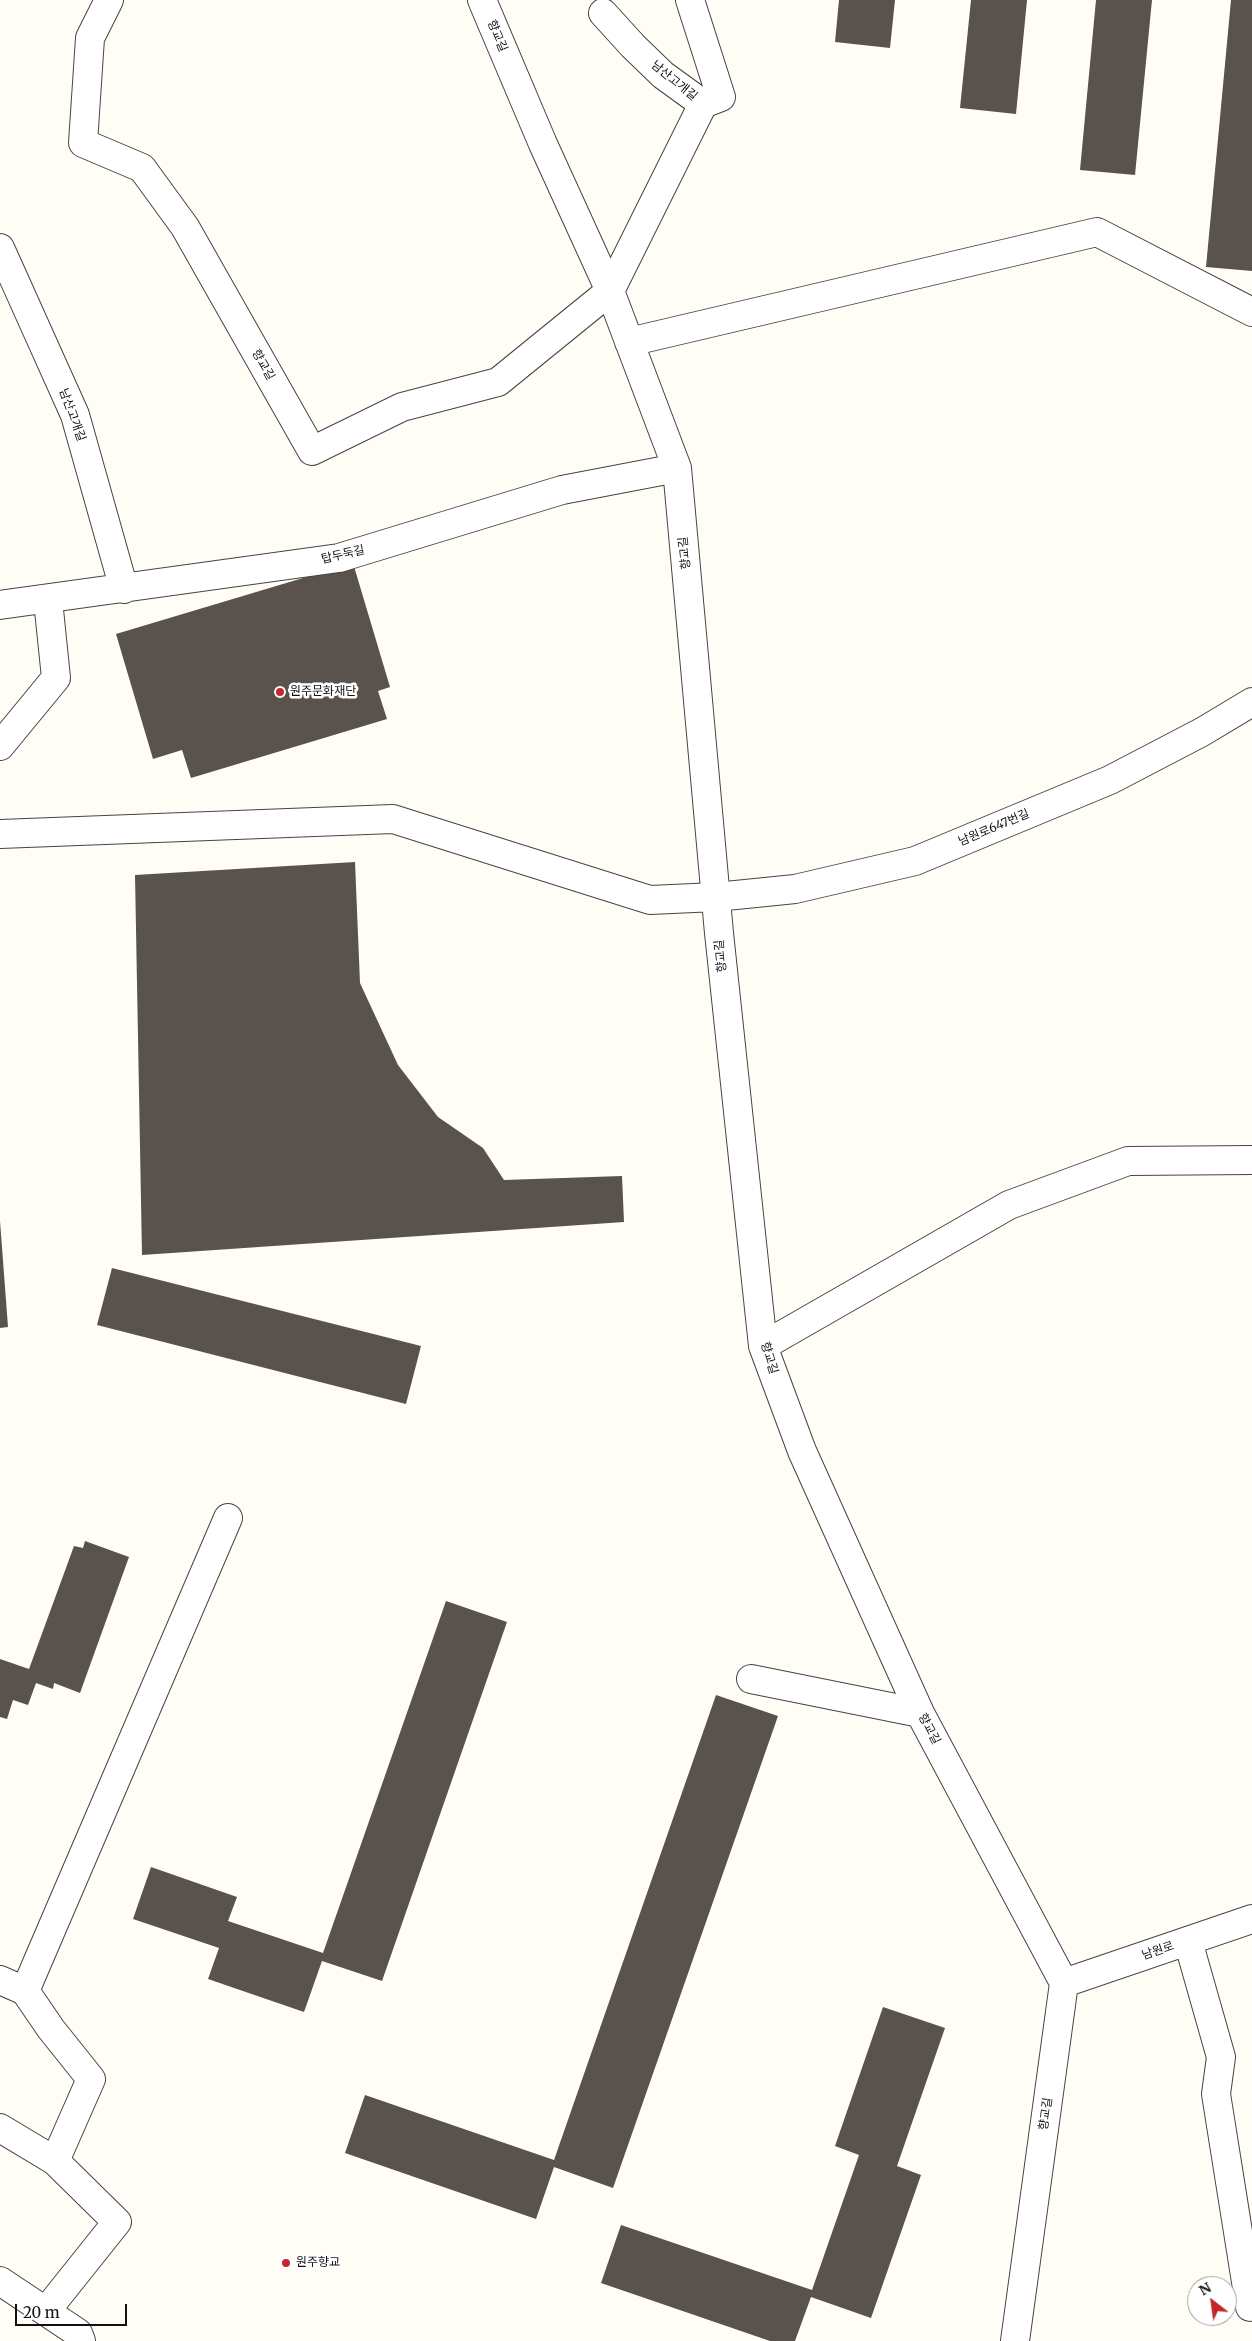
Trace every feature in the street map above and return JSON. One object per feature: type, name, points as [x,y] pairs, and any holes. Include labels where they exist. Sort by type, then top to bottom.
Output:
[{"type":"street","name":"향교길","points":[[109,0],[90,38],[83,143],[142,168],[185,227],[312,452],[402,407],[498,382],[610,291]]},
{"type":"street","name":"향교길","points":[[482,0],[543,144],[610,291],[677,468],[716,897],[763,1346],[802,1451],[920,1713],[1064,1984],[1015,2341]]},
{"type":"street","name":"남산고개길","points":[[603,13],[633,46],[663,74],[703,104],[721,98],[690,0]]},
{"type":"street","points":[[610,291],[703,104]]},
{"type":"street","points":[[629,342],[1097,232],[1252,312]]},
{"type":"street","name":"남산고개길","points":[[0,248],[75,416],[124,589]]},
{"type":"street","name":"탑두둑길","points":[[0,605],[48,600],[338,558],[562,490],[677,468]]},
{"type":"street","points":[[0,746],[56,678],[48,600]]},
{"type":"street","name":"남원로647번길","points":[[0,834],[393,819],[650,900],[716,897],[795,889],[915,861],[1110,780],[1202,732],[1252,702]]},
{"type":"street","points":[[763,1346],[1009,1205],[1128,1161],[1252,1160]]},
{"type":"street","points":[[25,1991],[228,1518]]},
{"type":"street","points":[[751,1679],[920,1713]]},
{"type":"street","name":"남원로","points":[[1064,1984],[1252,1919]]},
{"type":"street","points":[[1188,1941],[1220,2057],[1216,2094],[1250,2307]]},
{"type":"street","points":[[0,1980],[25,1991],[51,2029],[91,2079],[55,2161]]},
{"type":"street","points":[[0,2128],[55,2161],[116,2222],[46,2311]]},
{"type":"street","points":[[0,2281],[78,2333],[81,2341]]},
{"type":"building","points":[[839,0],[895,0],[890,48],[835,42]]},
{"type":"building","points":[[971,0],[1027,0],[1016,114],[960,108]]},
{"type":"building","points":[[1096,0],[1152,0],[1135,175],[1080,170]]},
{"type":"building","points":[[1231,0],[1252,0],[1252,271],[1206,267]]},
{"type":"building","points":[[353,563],[390,687],[378,691],[387,719],[191,778],[182,750],[153,759],[116,634]]},
{"type":"building","points":[[355,862],[360,983],[398,1065],[438,1117],[483,1148],[504,1180],[622,1176],[624,1222],[142,1255],[135,875]]},
{"type":"building","points":[[0,1221],[8,1327],[0,1328]]},
{"type":"building","points":[[112,1268],[421,1346],[406,1404],[97,1325]]},
{"type":"building","points":[[85,1541],[129,1557],[80,1693],[54,1683],[53,1689],[36,1683],[28,1705],[13,1700],[7,1719],[0,1717],[0,1659],[29,1669],[74,1546],[83,1548]]},
{"type":"building","points":[[446,1601],[507,1622],[382,1981],[322,1961],[304,2012],[208,1979],[219,1948],[133,1919],[151,1867],[237,1897],[228,1921],[323,1953]]},
{"type":"building","points":[[716,1695],[778,1716],[613,2188],[554,2167],[536,2219],[345,2153],[365,2095],[554,2160]]},
{"type":"building","points":[[883,2007],[945,2028],[897,2166],[921,2175],[871,2318],[811,2297],[795,2341],[770,2341],[601,2283],[621,2225],[812,2290],[859,2155],[835,2146]]},
{"type":"place","name":"원주문화재단","points":[[280,692]]},
{"type":"place","name":"원주향교","points":[[286,2263]]}]
